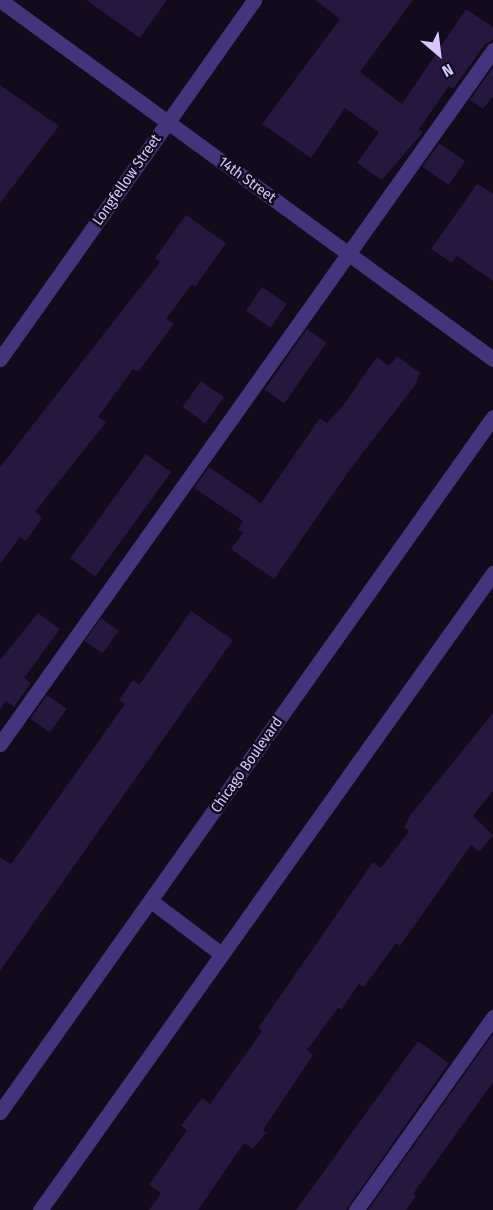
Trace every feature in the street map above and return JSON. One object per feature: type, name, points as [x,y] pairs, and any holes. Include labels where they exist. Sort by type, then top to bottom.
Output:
[{"type":"street","name":"14th Street","points":[[0,0],[493,359]]},
{"type":"street","name":"Longfellow Street","points":[[0,359],[255,0]]},
{"type":"street","points":[[0,744],[493,50]]},
{"type":"street","name":"Chicago Boulevard","points":[[0,1112],[493,417]]},
{"type":"street","points":[[40,1210],[220,953],[493,573]]},
{"type":"street","points":[[150,901],[220,953]]},
{"type":"street","points":[[356,1210],[493,1017]]},
{"type":"building","points":[[86,0],[167,0],[140,38]]},
{"type":"building","points":[[315,0],[413,0],[360,72],[402,104],[466,9],[493,27],[493,40],[485,44],[453,89],[449,86],[419,129],[423,132],[382,180],[357,163],[379,132],[345,108],[311,158],[262,124],[340,19]]},
{"type":"building","points":[[493,67],[493,96],[483,109],[470,100]]},
{"type":"building","points":[[0,85],[59,126],[0,203]]},
{"type":"building","points":[[439,143],[465,161],[449,185],[422,167]]},
{"type":"building","points":[[477,184],[493,194],[493,281],[457,256],[452,263],[431,249]]},
{"type":"building","points":[[186,215],[226,243],[195,287],[192,284],[166,319],[174,324],[138,372],[133,369],[98,417],[106,422],[35,512],[42,518],[26,541],[20,537],[0,564],[0,467],[160,262],[155,258]]},
{"type":"building","points":[[262,287],[287,304],[271,328],[246,311]]},
{"type":"building","points":[[307,329],[327,343],[284,403],[265,390]]},
{"type":"building","points":[[397,356],[420,373],[416,384],[351,468],[274,579],[231,549],[243,533],[238,529],[243,521],[194,488],[209,467],[261,503],[320,418],[327,423],[342,407],[377,357],[389,366]]},
{"type":"building","points":[[201,381],[224,397],[206,423],[183,407]]},
{"type":"building","points":[[146,454],[171,472],[95,577],[70,558]]},
{"type":"building","points":[[191,611],[233,640],[0,971],[0,857],[11,864],[125,704],[119,700],[133,680],[139,685]]},
{"type":"building","points":[[38,613],[60,629],[24,678],[31,683],[14,707],[6,701],[0,710],[0,660]]},
{"type":"building","points":[[101,618],[119,631],[102,654],[85,641]]},
{"type":"building","points":[[47,695],[67,709],[50,733],[30,719]]},
{"type":"building","points":[[493,713],[493,791],[473,816],[493,835],[479,852],[471,845],[400,946],[396,943],[364,987],[359,984],[341,1010],[338,1008],[307,1050],[313,1055],[263,1130],[266,1133],[253,1149],[244,1143],[198,1210],[149,1210],[161,1193],[149,1185],[187,1130],[181,1126],[202,1098],[210,1104],[262,1031],[258,1028],[373,862],[381,868],[409,831],[404,827],[411,814]]},
{"type":"building","points":[[493,1034],[493,1082],[413,1194],[416,1196],[406,1210],[368,1210]]},
{"type":"building","points":[[418,1041],[449,1063],[346,1210],[296,1210]]}]
